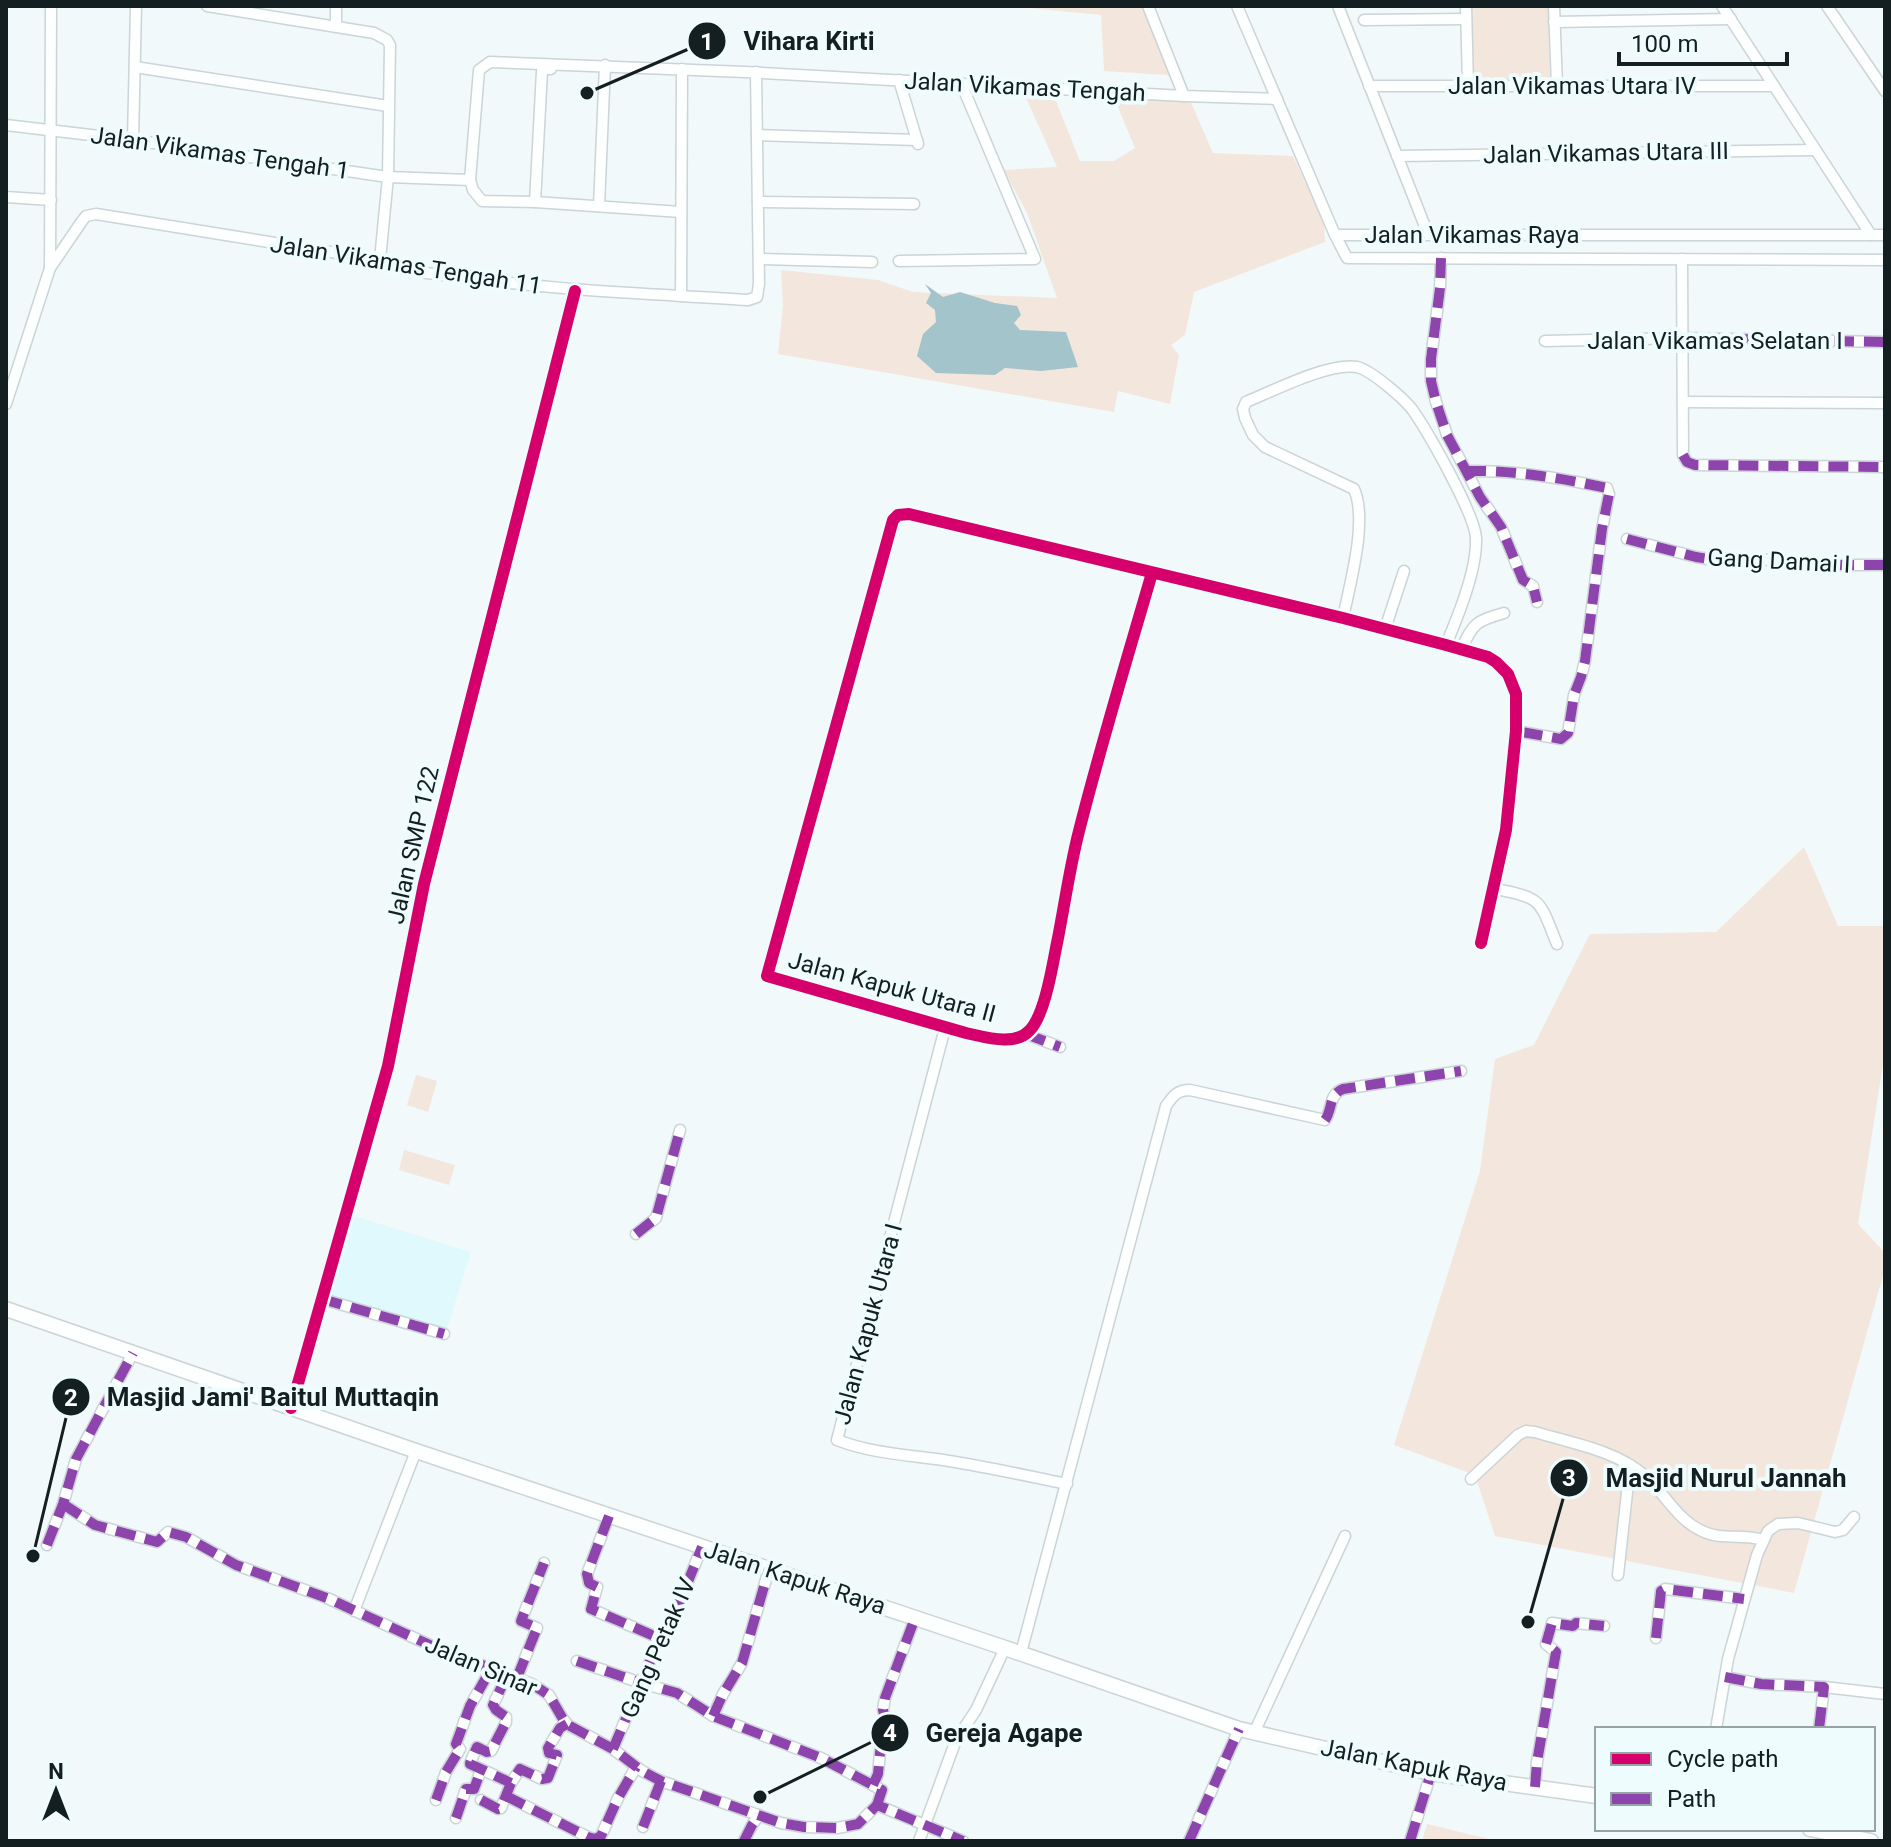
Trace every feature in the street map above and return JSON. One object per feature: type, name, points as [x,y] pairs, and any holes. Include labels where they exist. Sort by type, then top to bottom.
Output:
[{"type":"main road","name":"Jalan Kapuk Raya","points":[[6,1309],[1246,1731],[1431,1773],[1595,1796]]},
{"type":"main road","points":[[1820,1831],[1871,1841]]},
{"type":"street","points":[[6,404],[50,268],[51,6]]},
{"type":"street","points":[[133,140],[136,6]]},
{"type":"street","points":[[207,6],[374,33],[387,40],[390,45],[388,177],[380,260]]},
{"type":"street","points":[[336,6],[336,26]]},
{"type":"street","points":[[1148,6],[1184,96]]},
{"type":"street","points":[[1237,6],[1336,237]]},
{"type":"street","points":[[1338,6],[1428,234]]},
{"type":"street","points":[[1466,6],[1468,86]]},
{"type":"street","points":[[1554,6],[1557,86]]},
{"type":"street","points":[[1722,6],[1871,235]]},
{"type":"street","points":[[1827,6],[1885,91]]},
{"type":"street","points":[[1364,20],[1466,19]]},
{"type":"street","points":[[1554,22],[1731,19]]},
{"type":"street","name":"Jalan Vikamas Tengah","points":[[470,180],[479,70],[490,62],[756,72],[1277,99]]},
{"type":"street","points":[[599,206],[605,65]]},
{"type":"street","points":[[135,67],[388,106]]},
{"type":"street","points":[[681,296],[682,69]]},
{"type":"street","points":[[535,202],[542,71],[560,70]]},
{"type":"street","name":"Jalan Vikamas Tengah 11","points":[[50,268],[86,216],[96,214],[380,260],[399,269],[575,291],[748,300],[757,297],[759,284],[756,72]]},
{"type":"street","points":[[757,135],[918,142],[899,80]]},
{"type":"street","points":[[899,261],[1035,259],[961,83]]},
{"type":"street","name":"Jalan Vikamas Utara IV","points":[[1369,86],[1774,86]]},
{"type":"street","name":"Jalan Vikamas Tengah 1","points":[[6,125],[388,177],[470,180]]},
{"type":"street","name":"Jalan Vikamas Utara III","points":[[1397,156],[1815,150]]},
{"type":"street","points":[[470,180],[482,201],[681,212]]},
{"type":"street","points":[[6,197],[51,200]]},
{"type":"street","points":[[758,202],[914,204]]},
{"type":"street","name":"Jalan Vikamas Raya","points":[[1885,235],[1428,234],[1336,237],[1349,258],[1885,260]]},
{"type":"street","points":[[1441,258],[1431,381],[1447,435],[1480,497],[1501,527],[1523,580],[1533,586],[1537,602]]},
{"type":"street","points":[[759,259],[872,262]]},
{"type":"street","points":[[1682,259],[1683,455],[1687,462],[1695,465],[1885,467]]},
{"type":"street","name":"Jalan SMP 122","points":[[291,1408],[388,1066],[424,884],[575,291]]},
{"type":"street","name":"Jalan Vikamas Selatan I","points":[[1545,341],[1684,338],[1885,342]]},
{"type":"street","points":[[1343,618],[1359,536],[1358,499],[1354,489],[1265,447],[1253,435],[1243,409],[1246,402],[1322,372],[1354,367],[1365,370],[1413,410],[1466,505],[1476,535],[1471,573],[1446,645]]},
{"type":"street","points":[[1683,402],[1885,403]]},
{"type":"street","points":[[1466,471],[1512,471],[1551,477],[1607,488],[1609,494],[1585,661],[1574,695],[1568,733],[1561,739],[1516,731]]},
{"type":"street","name":"Jalan Kapuk Utara II","points":[[1152,573],[1078,834],[1049,980],[1037,1019],[1026,1034],[1013,1039],[944,1034],[767,976],[893,520],[898,515],[909,514],[1343,618],[1488,657],[1496,662],[1508,674],[1516,694],[1516,731],[1506,830],[1481,943]]},
{"type":"street","name":"Gang Damai I","points":[[1627,539],[1720,561],[1757,559],[1833,565],[1885,565]]},
{"type":"street","points":[[1385,629],[1404,571]]},
{"type":"street","points":[[1461,650],[1474,625],[1504,613]]},
{"type":"street","points":[[1492,888],[1536,900],[1557,944]]},
{"type":"street","name":"Jalan Kapuk Utara I","points":[[944,1034],[837,1440],[886,1453],[950,1461],[1067,1484]]},
{"type":"street","points":[[1026,1034],[1060,1047]]},
{"type":"street","points":[[1021,1653],[1166,1106],[1173,1095],[1190,1090],[1325,1120],[1336,1091],[1461,1071]]},
{"type":"street","points":[[636,1234],[656,1218],[680,1130]]},
{"type":"street","points":[[322,1299],[444,1334]]},
{"type":"street","points":[[47,1545],[76,1459],[133,1353]]},
{"type":"street","points":[[1471,1479],[1518,1435],[1526,1431],[1535,1432],[1624,1461],[1646,1476],[1676,1513],[1701,1531],[1720,1537],[1752,1536],[1763,1540]]},
{"type":"street","points":[[354,1611],[416,1451]]},
{"type":"street","points":[[1618,1575],[1630,1465]]},
{"type":"street","name":"Jalan Sinar","points":[[63,1504],[95,1525],[142,1538],[157,1542],[168,1532],[186,1537],[236,1565],[327,1598],[432,1646],[540,1688],[549,1695],[567,1724],[613,1749],[661,1781],[781,1823],[804,1827],[837,1828],[858,1824],[877,1805]]},
{"type":"street","points":[[609,1516],[587,1574],[589,1583],[597,1587],[591,1609],[659,1638],[659,1642]]},
{"type":"street","points":[[1716,1727],[1728,1659],[1744,1599],[1768,1531],[1778,1524],[1798,1523],[1835,1532],[1843,1530],[1854,1517]]},
{"type":"street","points":[[1189,1841],[1345,1536]]},
{"type":"street","name":"Gang Petak IV","points":[[613,1749],[659,1642],[668,1631],[702,1547]]},
{"type":"street","points":[[511,1783],[470,1763],[477,1747],[491,1751],[506,1722],[506,1717],[493,1705],[537,1628],[521,1621],[544,1563]]},
{"type":"street","points":[[713,1716],[742,1663],[769,1569]]},
{"type":"street","points":[[1656,1638],[1661,1591],[1665,1589],[1744,1599]]},
{"type":"street","points":[[873,1785],[878,1774],[881,1742],[878,1740],[885,1718],[885,1698],[915,1618]]},
{"type":"street","points":[[1535,1787],[1556,1652],[1546,1644],[1552,1623],[1604,1626]]},
{"type":"street","points":[[919,1841],[956,1740],[976,1710],[1005,1648]]},
{"type":"street","points":[[577,1661],[677,1693],[713,1716],[821,1758],[882,1790],[877,1805],[963,1841]]},
{"type":"street","points":[[436,1800],[446,1772],[460,1749],[456,1744],[469,1708],[491,1669]]},
{"type":"street","points":[[1725,1677],[1761,1684],[1885,1694]]},
{"type":"street","points":[[1819,1727],[1824,1687]]},
{"type":"street","points":[[481,1800],[500,1809],[520,1769],[542,1779],[548,1778],[557,1755],[549,1753],[548,1748],[560,1728],[567,1724]]},
{"type":"street","points":[[506,1796],[595,1839],[601,1836],[636,1767]]},
{"type":"street","points":[[456,1818],[466,1789],[474,1789],[481,1770]]},
{"type":"street","points":[[1410,1841],[1431,1773]]},
{"type":"street","points":[[643,1827],[661,1781]]},
{"type":"street","points":[[744,1841],[759,1815]]},
{"type":"shaded area","points":[[1007,6],[1154,6],[1182,76],[1104,71],[1101,15]]},
{"type":"shaded area","points":[[1471,6],[1549,6],[1550,84],[1472,85]]},
{"type":"shaded area","points":[[1023,91],[1052,91],[1080,161],[1114,161],[1135,148],[1112,93],[1188,96],[1213,153],[1293,156],[1324,222],[1325,242],[1194,292],[1185,335],[1171,345],[1179,355],[1170,404],[1118,391],[1114,412],[778,354],[783,305],[781,270],[878,280],[913,292],[1057,298],[1027,213],[1004,170],[1057,167]]},
{"type":"shaded area","points":[[925,284],[943,297],[960,292],[1017,306],[1021,315],[1014,323],[1020,330],[1066,332],[1078,367],[1041,371],[1005,368],[995,375],[936,373],[917,356],[923,334],[936,322],[935,310],[926,303],[931,293]]},
{"type":"shaded area","points":[[1804,847],[1838,926],[1885,926],[1885,1051],[1858,1224],[1885,1253],[1885,1268],[1794,1593],[1495,1536],[1475,1475],[1394,1445],[1480,1171],[1495,1059],[1534,1045],[1590,934],[1716,932]]},
{"type":"shaded area","points":[[416,1075],[437,1081],[428,1112],[407,1105]]},
{"type":"shaded area","points":[[404,1150],[455,1165],[449,1185],[399,1170]]},
{"type":"shaded area","points":[[354,1216],[471,1252],[445,1335],[328,1299]]},
{"type":"shaded area","points":[[1427,1824],[1493,1840],[1501,1841],[1422,1841]]},
{"type":"marked path","points":[[1441,258],[1431,359],[1431,381],[1436,402],[1447,435],[1480,497],[1501,527],[1523,580],[1533,586],[1537,602]]},
{"type":"marked path","points":[[1684,338],[1885,342]]},
{"type":"marked path","points":[[1683,455],[1687,462],[1695,465],[1885,467]]},
{"type":"marked path","points":[[1466,471],[1554,478],[1607,488],[1609,494],[1585,661],[1574,695],[1568,733],[1561,739],[1516,731]]},
{"type":"marked path","points":[[1627,539],[1720,561],[1757,559],[1833,565],[1885,565]]},
{"type":"marked path","points":[[1026,1034],[1060,1047]]},
{"type":"marked path","points":[[1325,1120],[1333,1099],[1343,1089],[1461,1071]]},
{"type":"marked path","points":[[636,1234],[656,1218],[680,1130]]},
{"type":"marked path","points":[[322,1299],[444,1334]]},
{"type":"marked path","points":[[47,1545],[76,1459],[133,1353]]},
{"type":"marked path","points":[[63,1504],[95,1525],[157,1542],[168,1532],[186,1537],[236,1565],[327,1598],[432,1646],[532,1684],[549,1695],[568,1725],[613,1749],[661,1781],[781,1823],[804,1827],[837,1828],[858,1824],[877,1805],[963,1841]]},
{"type":"marked path","points":[[609,1516],[587,1574],[589,1583],[597,1587],[591,1609],[659,1638],[659,1642]]},
{"type":"marked path","points":[[613,1749],[654,1652],[668,1631],[702,1547]]},
{"type":"marked path","points":[[517,1678],[537,1628],[521,1621],[544,1563]]},
{"type":"marked path","points":[[713,1716],[742,1663],[769,1569]]},
{"type":"marked path","points":[[1656,1638],[1661,1591],[1665,1589],[1744,1599]]},
{"type":"marked path","points":[[873,1785],[878,1774],[881,1742],[878,1740],[885,1718],[885,1698],[915,1618]]},
{"type":"marked path","points":[[1535,1787],[1556,1652],[1546,1644],[1552,1623],[1604,1626]]},
{"type":"marked path","points":[[577,1661],[677,1693],[713,1716],[821,1758],[882,1790],[877,1805]]},
{"type":"marked path","points":[[436,1800],[446,1772],[460,1749],[456,1744],[470,1706],[491,1669]]},
{"type":"marked path","points":[[507,1675],[493,1705],[506,1717],[506,1722],[491,1751],[477,1747],[470,1764],[511,1783]]},
{"type":"marked path","points":[[1725,1677],[1761,1684],[1824,1687],[1819,1727]]},
{"type":"marked path","points":[[481,1800],[501,1808],[520,1769],[542,1779],[548,1778],[557,1755],[549,1753],[548,1748],[560,1728],[567,1724]]},
{"type":"marked path","points":[[1189,1841],[1239,1729]]},
{"type":"marked path","points":[[506,1796],[595,1839],[601,1836],[636,1767]]},
{"type":"marked path","points":[[456,1818],[466,1789],[474,1789],[481,1770]]},
{"type":"marked path","points":[[1410,1841],[1431,1773]]},
{"type":"marked path","points":[[643,1827],[661,1781]]},
{"type":"marked path","points":[[744,1841],[759,1815]]},
{"type":"cycle path","points":[[291,1408],[388,1066],[424,884],[575,291]]},
{"type":"cycle path","points":[[1152,573],[1079,831],[1048,986],[1036,1022],[1030,1030],[1016,1038],[982,1037],[767,976],[893,520],[898,515],[909,514],[1343,618],[1488,657],[1496,662],[1508,674],[1516,694],[1516,731],[1506,830],[1481,943]]},
{"type":"place","name":"Vihara Kirti","points":[[587,93]]},
{"type":"place","name":"Masjid Jami' Baitul Muttaqin","points":[[33,1556]]},
{"type":"place","name":"Masjid Nurul Jannah","points":[[1528,1622]]},
{"type":"place","name":"Gereja Agape","points":[[760,1797]]}]
